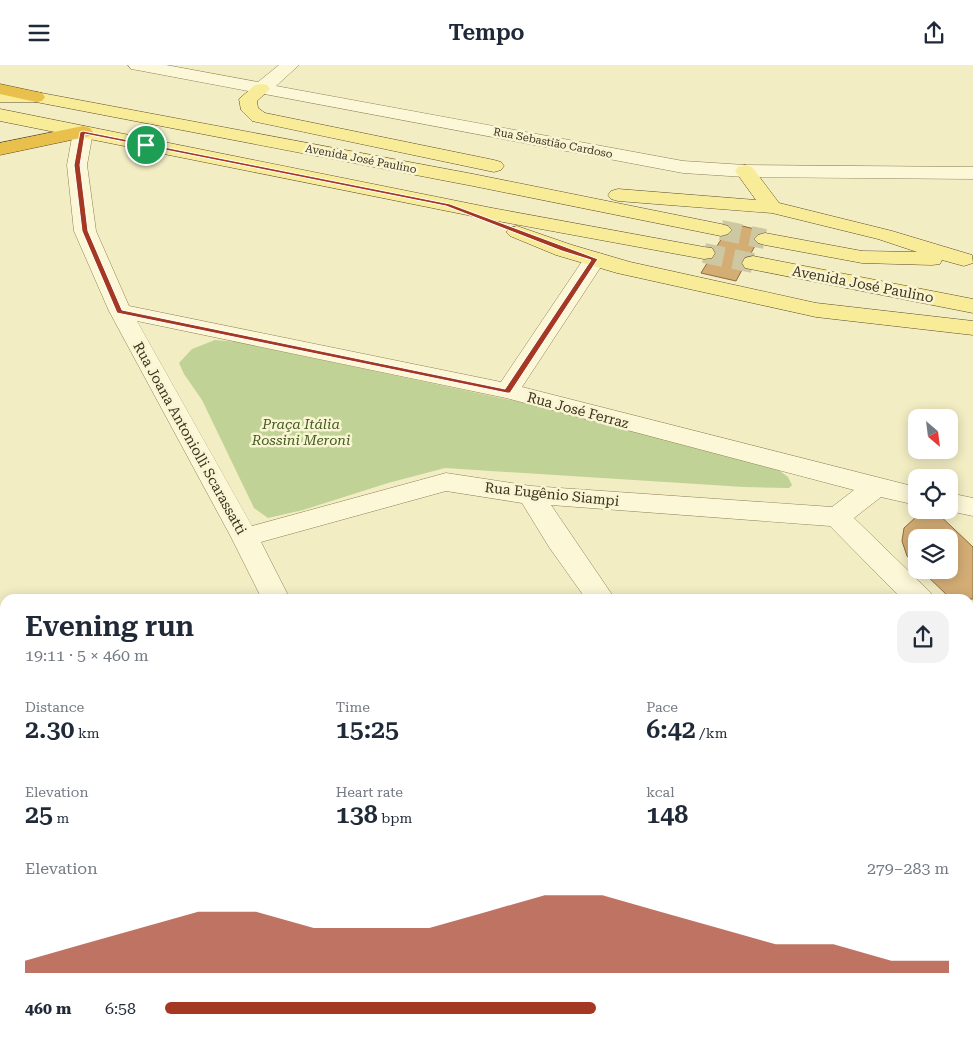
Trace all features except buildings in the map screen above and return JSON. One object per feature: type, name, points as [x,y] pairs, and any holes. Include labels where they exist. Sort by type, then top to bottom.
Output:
[{"type":"highway","points":[[0,89],[36,97]]},
{"type":"highway","points":[[0,149],[83,132]]},
{"type":"main road","points":[[261,89],[248,99],[249,110],[259,117],[434,152],[622,196]]},
{"type":"main road","name":"Avenida José Paulino","points":[[0,97],[36,97],[473,180],[721,230]]},
{"type":"main road","name":"Avenida José Paulino","points":[[0,115],[448,205],[704,253]]},
{"type":"main road","points":[[745,171],[772,207]]},
{"type":"main road","points":[[473,180],[622,196],[772,207],[885,235],[969,260]]},
{"type":"main road","points":[[448,205],[564,250],[625,268],[816,311],[973,328]]},
{"type":"main road","name":"Avenida José Paulino","points":[[765,239],[862,257],[969,260]]},
{"type":"main road","name":"Avenida José Paulino","points":[[753,263],[973,306]]},
{"type":"street","name":"Rua Sebastião Cardoso","points":[[137,65],[683,167],[745,171],[973,173]]},
{"type":"street","points":[[216,80],[240,65]]},
{"type":"street","points":[[261,89],[290,65]]},
{"type":"street","name":"Rua Joana Antoniolli Scarassatti","points":[[83,132],[77,165],[85,231],[120,311],[245,537],[274,594]]},
{"type":"street","points":[[507,391],[595,259]]},
{"type":"street","name":"Rua José Ferraz","points":[[120,311],[507,391],[908,494]]},
{"type":"street","name":"Rua Eugênio Siampi","points":[[245,537],[446,482],[531,495],[837,517]]},
{"type":"street","points":[[876,487],[837,517],[915,594]]},
{"type":"street","points":[[531,495],[559,540],[597,594]]},
{"type":"street","points":[[958,504],[973,507]]},
{"type":"green space","name":"Praça Itália Rossini Meroni","points":[[215,340],[237,342],[524,403],[773,466],[788,477],[792,485],[789,488],[744,487],[445,468],[388,483],[303,510],[268,518],[254,508],[202,400],[184,374],[179,363],[192,349]]},
{"type":"tunnel","points":[[721,230],[765,239]]},
{"type":"tunnel","points":[[704,253],[753,263]]},
{"type":"route","points":[[83,132],[146,145],[448,205],[564,250],[595,259],[507,391],[120,311],[85,231],[77,165],[83,132]]}]
